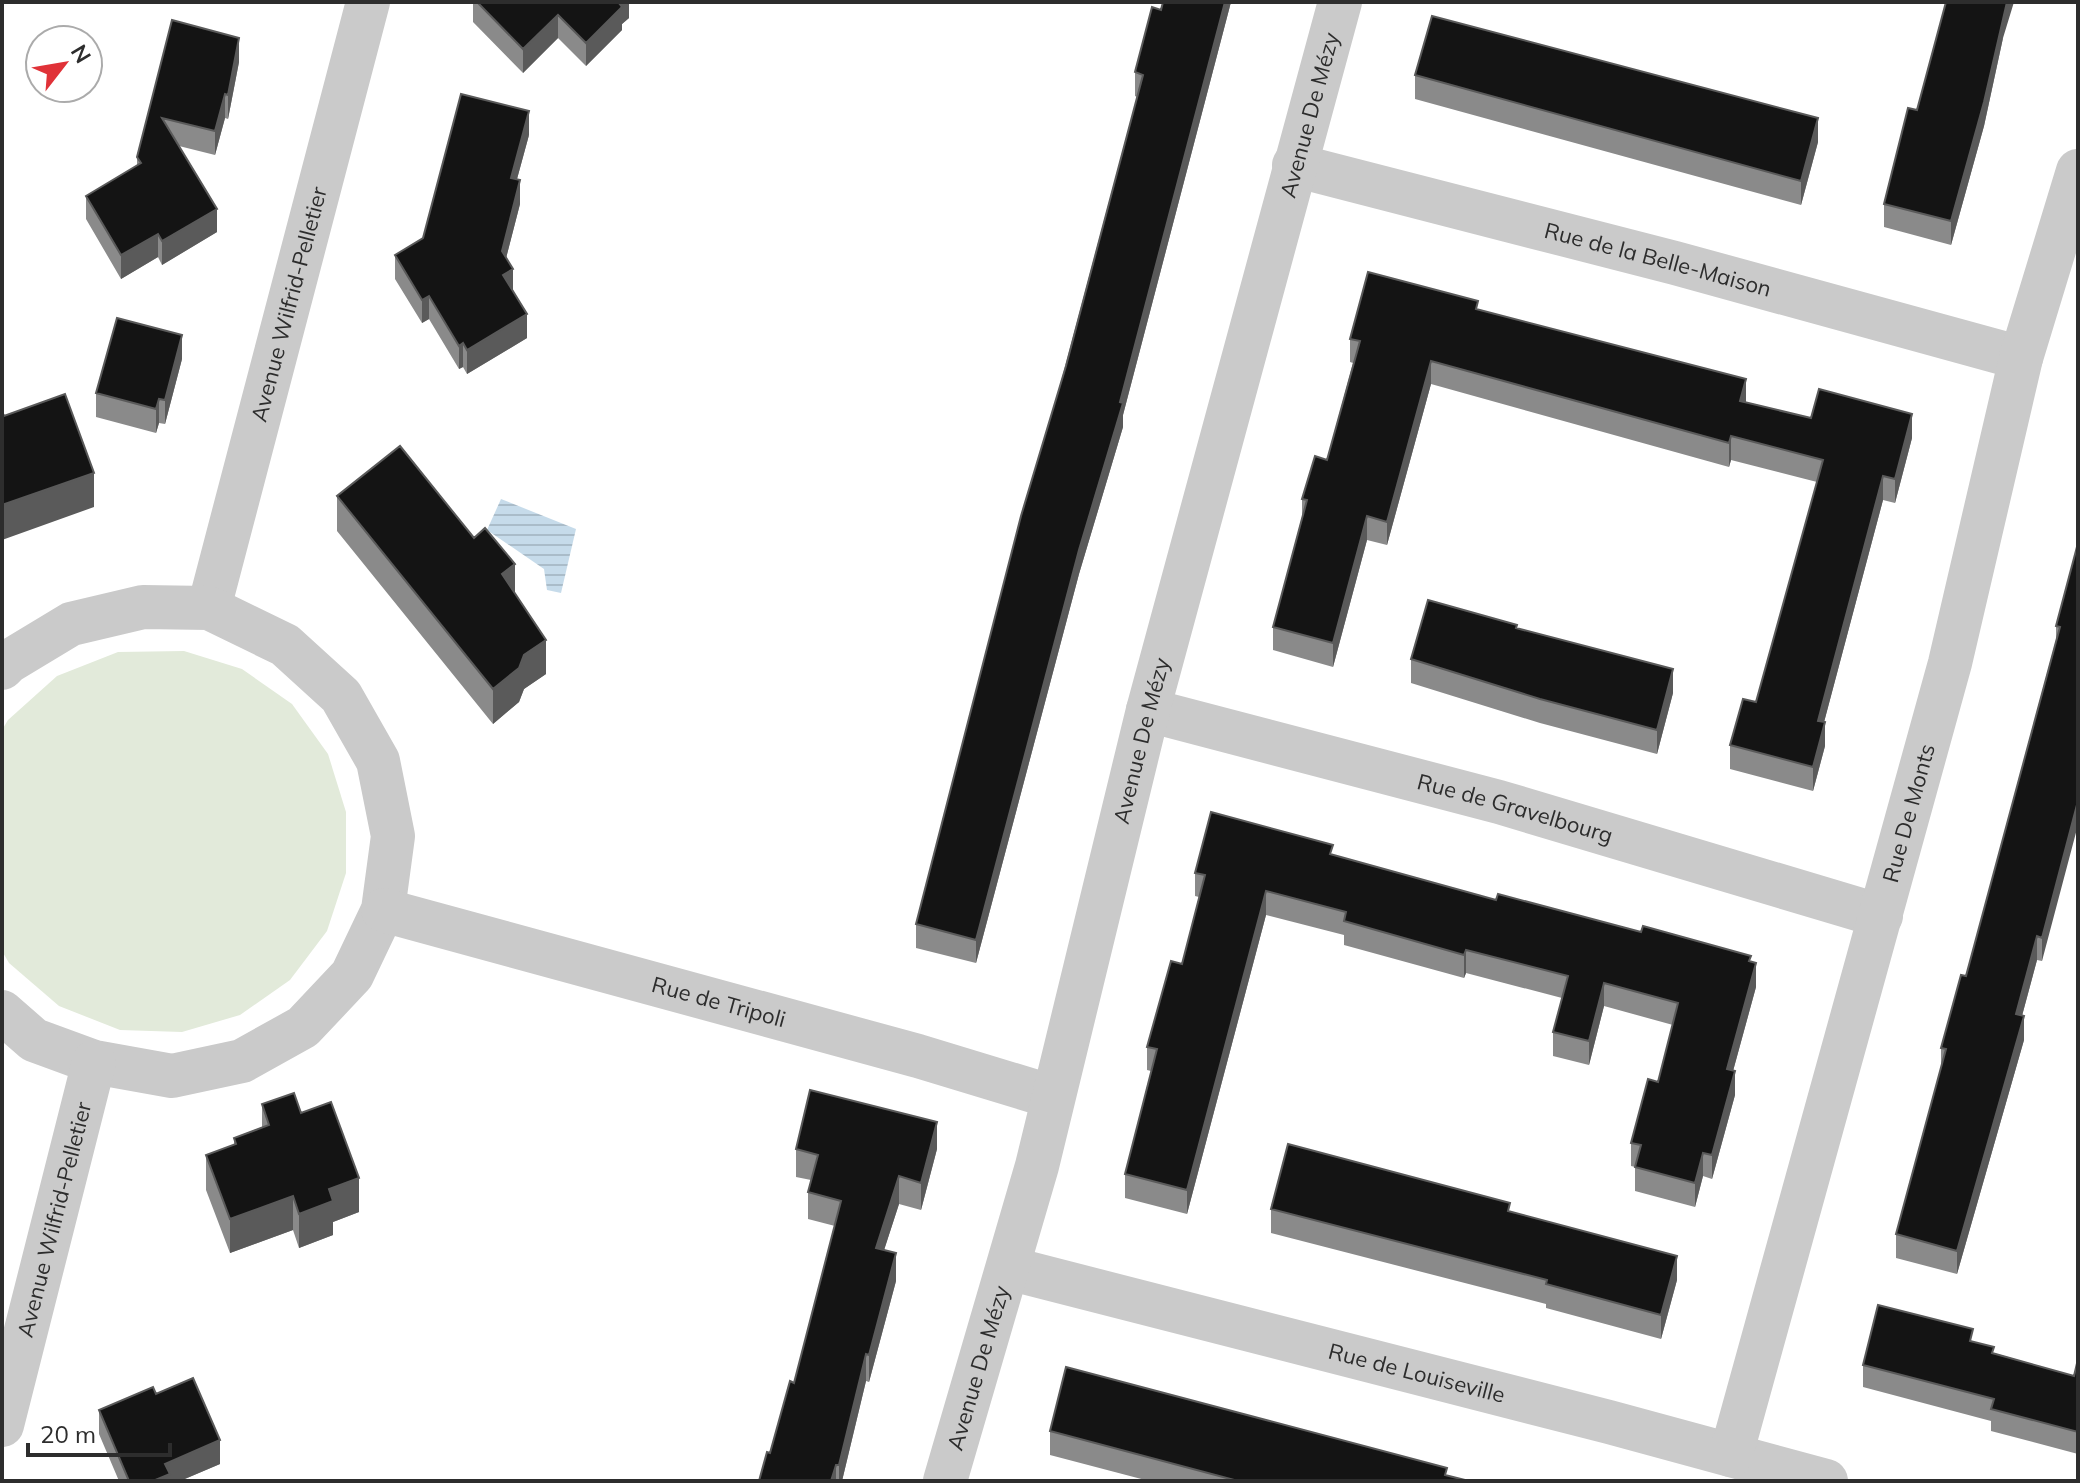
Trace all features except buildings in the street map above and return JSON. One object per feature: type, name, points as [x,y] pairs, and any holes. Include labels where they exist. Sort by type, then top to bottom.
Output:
[{"type":"street","name":"Avenue Wilfrid-Pelletier","points":[[209,608],[368,2]]},
{"type":"street","name":"Avenue De Mézy","points":[[945,1481],[1037,1166],[1148,710],[1340,2]]},
{"type":"street","name":"Rue de la Belle-Maison","points":[[1294,165],[1675,263],[2021,358]]},
{"type":"street","name":"Rue De Monts","points":[[1731,1455],[1950,663],[2021,358],[2078,171]]},
{"type":"street","points":[[2,668],[71,624],[143,607],[209,608],[285,645],[341,696],[378,761],[393,836],[383,910],[352,975],[303,1027],[242,1061],[172,1076],[94,1062],[34,1040],[2,1012]]},
{"type":"street","name":"Rue de Gravelbourg","points":[[1148,710],[1499,802],[1881,916]]},
{"type":"street","name":"Rue de Tripoli","points":[[383,910],[918,1056],[1053,1097]]},
{"type":"street","name":"Avenue Wilfrid-Pelletier","points":[[2,1425],[94,1062]]},
{"type":"street","name":"Rue de Louiseville","points":[[1008,1268],[1826,1481]]},
{"type":"green space","points":[[184,651],[242,669],[292,704],[328,754],[346,812],[346,873],[327,931],[290,980],[240,1015],[182,1032],[120,1030],[59,1006],[9,963],[2,951],[2,730],[8,720],[57,676],[118,652]]},
{"type":"water","points":[[501,499],[576,529],[561,593],[547,590],[544,569],[487,530]]}]
